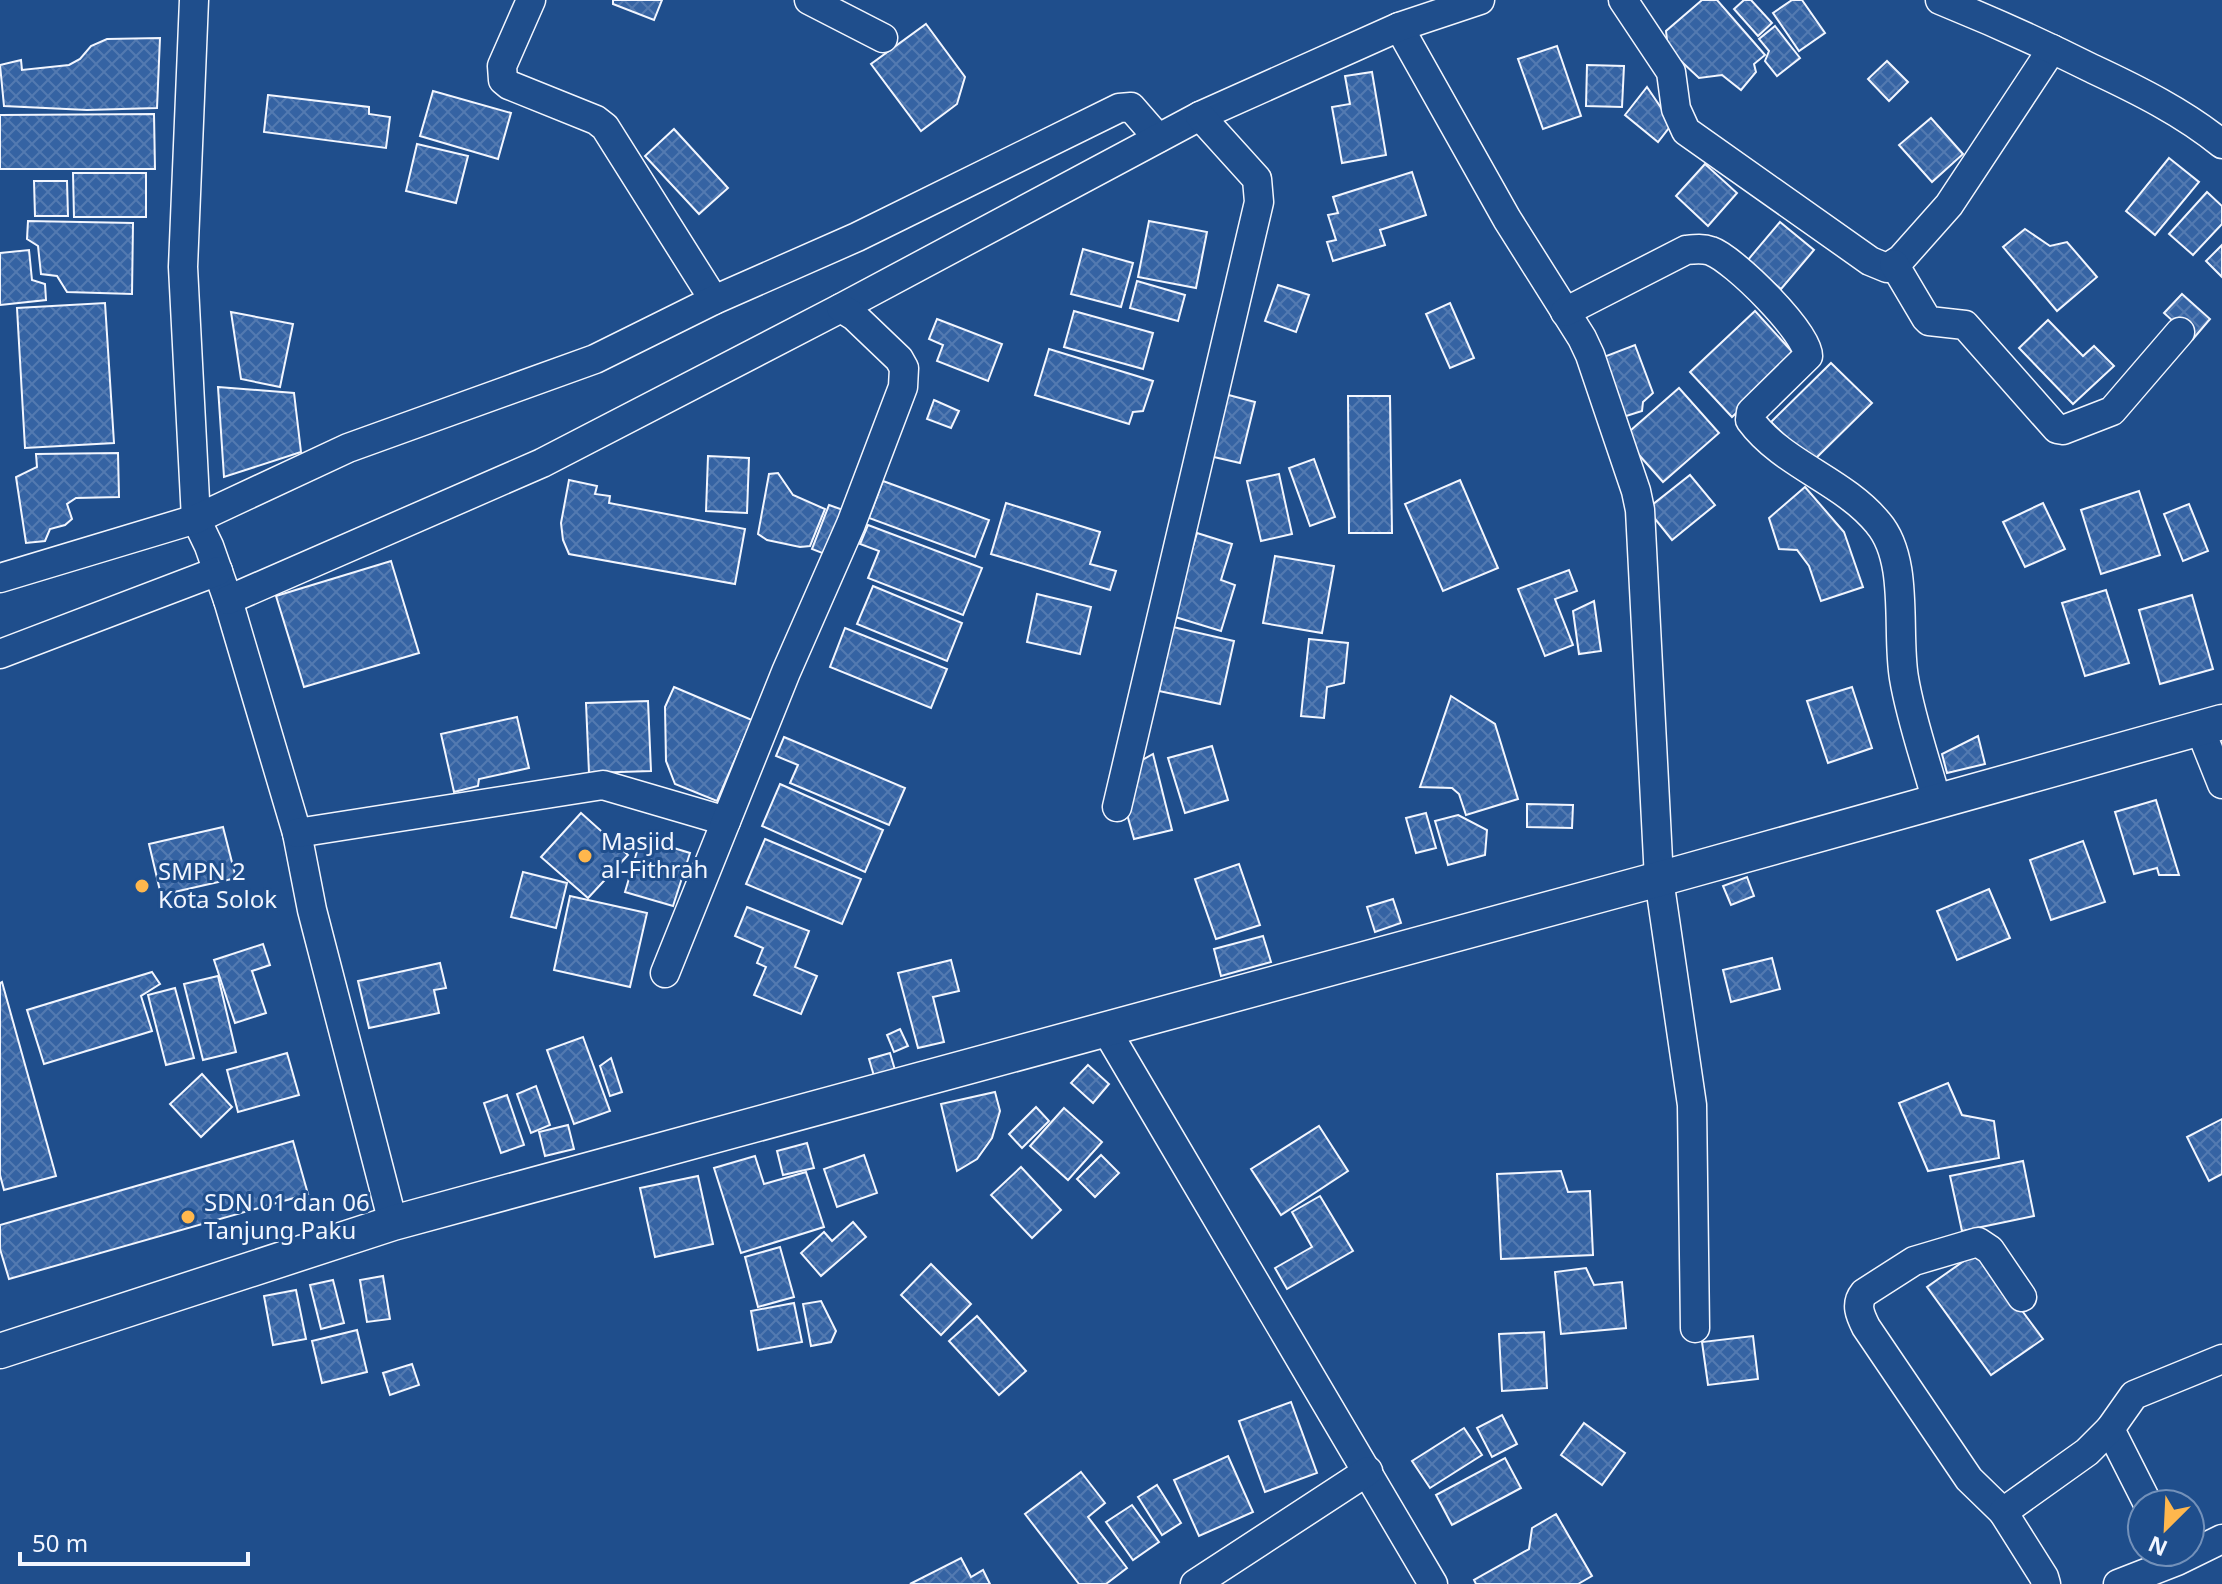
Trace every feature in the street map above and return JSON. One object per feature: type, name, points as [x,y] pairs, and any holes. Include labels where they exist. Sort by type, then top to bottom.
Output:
[{"type":"street","points":[[194,0],[183,267],[196,519],[228,600],[297,833],[312,910],[393,1223]]},
{"type":"street","points":[[531,0],[502,66],[503,80],[596,120],[605,127],[714,300]]},
{"type":"street","points":[[809,0],[883,38]]},
{"type":"street","points":[[228,600],[542,463],[1200,116],[1399,27],[1480,0]]},
{"type":"street","points":[[1623,0],[1671,72],[1676,109],[1686,131],[1870,261],[1887,268],[1949,205],[2052,49]]},
{"type":"street","points":[[1940,0],[2135,89],[2206,131],[2222,144]]},
{"type":"street","points":[[1399,27],[1507,219],[1590,355],[1636,491],[1640,510],[1659,879],[1692,1105],[1695,1328]]},
{"type":"street","points":[[0,578],[196,519],[348,448],[595,359],[714,300],[857,237],[1119,108],[1131,107],[1158,138]]},
{"type":"street","points":[[1117,807],[1259,202],[1257,179],[1200,116]]},
{"type":"street","points":[[1565,312],[1686,250],[1702,249],[1731,262],[1794,328],[1808,347],[1808,356],[1751,412],[1750,420],[1803,468],[1846,492],[1883,529],[1897,567],[1903,676],[1937,802]]},
{"type":"street","points":[[1894,264],[1926,318],[1929,321],[1962,324],[1969,329],[2057,429],[2063,430],[2112,411],[2180,332]]},
{"type":"street","points":[[665,973],[786,672],[851,524],[903,387],[904,368],[899,359],[854,316],[841,308]]},
{"type":"street","points":[[0,654],[218,571]]},
{"type":"street","points":[[0,1351],[393,1223],[2211,726],[2222,784]]},
{"type":"street","points":[[297,833],[603,785],[726,821]]},
{"type":"street","points":[[1105,1028],[1433,1584]]},
{"type":"street","points":[[2022,1297],[1990,1250],[1978,1242],[1914,1261],[1864,1293],[1859,1311],[1875,1340],[1969,1479],[2003,1512],[2046,1584]]},
{"type":"street","points":[[2003,1512],[2087,1452],[2110,1429],[2134,1395],[2222,1359]]},
{"type":"street","points":[[2110,1429],[2140,1488]]},
{"type":"street","points":[[1195,1584],[1368,1471]]},
{"type":"street","points":[[2118,1584],[2151,1568]]},
{"type":"building","points":[[613,0],[662,0],[654,20],[613,4]]},
{"type":"building","points":[[1702,0],[1717,0],[1765,55],[1754,64],[1756,72],[1741,90],[1722,75],[1699,78],[1668,49],[1666,31]]},
{"type":"building","points":[[1744,0],[1751,0],[1772,23],[1758,36],[1734,9]]},
{"type":"building","points":[[1792,0],[1802,0],[1825,33],[1799,51],[1773,13]]},
{"type":"building","points":[[926,24],[965,77],[957,104],[921,131],[871,64]]},
{"type":"building","points":[[1775,26],[1800,58],[1777,76],[1765,61],[1769,51],[1759,39]]},
{"type":"building","points":[[160,38],[157,108],[87,110],[4,106],[0,65],[21,60],[22,70],[69,65],[80,59],[91,46],[107,39]]},
{"type":"building","points":[[1557,46],[1581,116],[1543,129],[1518,59]]},
{"type":"building","points":[[1887,61],[1908,82],[1889,101],[1868,79]]},
{"type":"building","points":[[1587,65],[1624,66],[1622,107],[1586,106]]},
{"type":"building","points":[[1372,72],[1386,155],[1342,163],[1332,107],[1350,104],[1345,76]]},
{"type":"building","points":[[1647,87],[1672,124],[1658,142],[1625,115]]},
{"type":"building","points":[[433,91],[511,113],[498,159],[420,136]]},
{"type":"building","points":[[268,95],[369,107],[369,114],[390,117],[386,148],[264,132]]},
{"type":"building","points":[[154,114],[155,169],[0,169],[0,115]]},
{"type":"building","points":[[1931,118],[1963,154],[1932,182],[1899,145]]},
{"type":"building","points":[[674,129],[728,188],[699,214],[645,156]]},
{"type":"building","points":[[417,144],[468,156],[456,203],[406,191]]},
{"type":"building","points":[[2169,158],[2199,182],[2155,235],[2126,211]]},
{"type":"building","points":[[1705,164],[1737,193],[1708,226],[1676,196]]},
{"type":"building","points":[[1412,172],[1426,215],[1380,230],[1385,245],[1333,261],[1327,242],[1336,240],[1328,215],[1338,213],[1333,197]]},
{"type":"building","points":[[73,173],[146,173],[146,217],[74,217]]},
{"type":"building","points":[[34,181],[67,181],[68,216],[35,216]]},
{"type":"building","points":[[2207,192],[2222,206],[2222,224],[2193,255],[2169,234]]},
{"type":"building","points":[[28,221],[133,223],[132,294],[67,292],[57,276],[41,274],[38,246],[27,239]]},
{"type":"building","points":[[1149,221],[1207,232],[1196,288],[1138,277]]},
{"type":"building","points":[[1780,222],[1814,250],[1781,289],[1747,261]]},
{"type":"building","points":[[2025,229],[2050,246],[2067,242],[2097,277],[2057,311],[2003,247]]},
{"type":"building","points":[[2222,245],[2222,277],[2206,261]]},
{"type":"building","points":[[1083,249],[1133,263],[1121,307],[1071,294]]},
{"type":"building","points":[[29,250],[32,280],[45,284],[46,300],[0,305],[0,253]]},
{"type":"building","points":[[1137,281],[1185,295],[1178,321],[1130,308]]},
{"type":"building","points":[[1278,285],[1309,295],[1296,332],[1265,321]]},
{"type":"building","points":[[2182,294],[2210,319],[2193,339],[2164,313]]},
{"type":"building","points":[[105,303],[114,443],[25,448],[17,308]]},
{"type":"building","points":[[1450,303],[1474,358],[1450,368],[1426,314]]},
{"type":"building","points":[[1074,311],[1153,333],[1143,369],[1064,347]]},
{"type":"building","points":[[1755,311],[1797,357],[1732,417],[1690,372]]},
{"type":"building","points":[[231,312],[293,324],[280,387],[241,379]]},
{"type":"building","points":[[937,319],[1002,344],[988,381],[937,361],[943,345],[929,339]]},
{"type":"building","points":[[2048,320],[2083,356],[2094,346],[2114,366],[2073,404],[2019,348]]},
{"type":"building","points":[[1635,345],[1653,393],[1643,402],[1642,411],[1623,417],[1601,358]]},
{"type":"building","points":[[1049,349],[1153,381],[1143,411],[1133,412],[1129,424],[1035,395]]},
{"type":"building","points":[[1831,363],[1872,403],[1812,462],[1771,422]]},
{"type":"building","points":[[218,387],[294,393],[301,452],[224,477]]},
{"type":"building","points":[[1679,388],[1719,433],[1663,482],[1623,437]]},
{"type":"building","points":[[1221,393],[1255,402],[1240,463],[1205,455]]},
{"type":"building","points":[[1348,396],[1390,396],[1392,533],[1349,533]]},
{"type":"building","points":[[934,400],[959,411],[951,428],[927,419]]},
{"type":"building","points":[[118,453],[119,497],[76,498],[67,504],[72,519],[65,525],[50,529],[45,541],[26,543],[16,477],[37,467],[36,454]]},
{"type":"building","points":[[708,456],[749,458],[747,513],[706,511]]},
{"type":"building","points":[[1314,459],[1335,517],[1310,526],[1289,468]]},
{"type":"building","points":[[778,473],[793,495],[825,509],[810,546],[767,540],[758,534],[769,474]]},
{"type":"building","points":[[1279,474],[1292,534],[1261,541],[1247,481]]},
{"type":"building","points":[[1690,475],[1715,505],[1672,540],[1647,509]]},
{"type":"building","points":[[569,480],[597,486],[595,494],[610,496],[609,503],[745,529],[735,584],[569,554],[561,523]]},
{"type":"building","points":[[1460,480],[1498,568],[1443,591],[1405,504]]},
{"type":"building","points":[[883,481],[989,520],[975,557],[869,518]]},
{"type":"building","points":[[1805,487],[1844,532],[1863,587],[1821,601],[1809,566],[1797,550],[1779,549],[1769,518]]},
{"type":"building","points":[[2139,491],[2160,555],[2101,574],[2081,510]]},
{"type":"building","points":[[1006,503],[1100,532],[1090,564],[1116,571],[1110,590],[991,554]]},
{"type":"building","points":[[2043,503],[2065,549],[2025,567],[2003,522]]},
{"type":"building","points":[[2189,504],[2208,551],[2183,561],[2164,514]]},
{"type":"building","points":[[829,505],[846,511],[830,556],[812,549]]},
{"type":"building","points":[[868,525],[982,568],[963,615],[868,578],[879,551],[860,544]]},
{"type":"building","points":[[1197,533],[1232,544],[1221,580],[1235,585],[1221,631],[1172,616]]},
{"type":"building","points":[[1275,556],[1334,566],[1322,633],[1263,623]]},
{"type":"building","points":[[391,561],[419,653],[304,687],[276,596]]},
{"type":"building","points":[[1569,570],[1577,591],[1555,599],[1573,645],[1545,656],[1518,589]]},
{"type":"building","points":[[873,586],[962,623],[947,661],[857,624]]},
{"type":"building","points":[[2106,590],[2129,663],[2085,676],[2062,603]]},
{"type":"building","points":[[1037,594],[1091,607],[1080,654],[1027,642]]},
{"type":"building","points":[[2192,595],[2213,669],[2160,684],[2139,610]]},
{"type":"building","points":[[1594,601],[1601,651],[1579,654],[1573,611]]},
{"type":"building","points":[[1173,627],[1234,641],[1220,704],[1159,691]]},
{"type":"building","points":[[845,628],[947,669],[931,708],[830,667]]},
{"type":"building","points":[[1309,639],[1348,643],[1344,683],[1327,687],[1324,718],[1301,716]]},
{"type":"building","points":[[674,687],[752,720],[717,801],[675,784],[666,761],[665,707]]},
{"type":"building","points":[[1852,687],[1872,748],[1828,763],[1807,701]]},
{"type":"building","points":[[1451,696],[1495,724],[1518,799],[1466,815],[1459,794],[1452,788],[1420,787]]},
{"type":"building","points":[[648,701],[651,771],[589,773],[586,703]]},
{"type":"building","points":[[517,717],[529,768],[479,779],[478,786],[454,792],[441,734]]},
{"type":"building","points":[[1978,736],[1985,764],[1947,773],[1942,754]]},
{"type":"building","points":[[784,737],[905,788],[889,825],[790,783],[798,765],[776,756]]},
{"type":"building","points":[[1212,746],[1228,800],[1185,813],[1168,758]]},
{"type":"building","points":[[1153,754],[1172,830],[1134,839],[1125,807],[1137,763]]},
{"type":"building","points":[[780,784],[883,830],[865,872],[762,826]]},
{"type":"building","points":[[2156,800],[2179,875],[2159,875],[2157,868],[2134,874],[2115,812]]},
{"type":"building","points":[[1527,804],[1573,805],[1572,828],[1527,827]]},
{"type":"building","name":"Masjid al-Fithrah","points":[[581,813],[628,855],[588,898],[541,857]]},
{"type":"building","points":[[1426,813],[1436,848],[1416,853],[1406,818]]},
{"type":"building","points":[[1458,815],[1487,830],[1485,855],[1448,865],[1435,821]]},
{"type":"building","points":[[223,827],[236,878],[161,895],[149,844]]},
{"type":"building","points":[[641,838],[690,853],[673,906],[625,892]]},
{"type":"building","points":[[765,839],[861,879],[842,924],[746,884]]},
{"type":"building","points":[[2083,841],[2105,902],[2051,920],[2030,860]]},
{"type":"building","points":[[1239,864],[1260,925],[1216,939],[1195,879]]},
{"type":"building","points":[[523,872],[567,883],[556,928],[511,917]]},
{"type":"building","points":[[1747,877],[1754,896],[1731,905],[1723,886]]},
{"type":"building","points":[[1989,889],[2010,938],[1957,960],[1937,911]]},
{"type":"building","points":[[570,896],[647,913],[630,987],[554,970]]},
{"type":"building","points":[[1393,899],[1401,923],[1375,932],[1367,907]]},
{"type":"building","points":[[747,907],[809,931],[795,967],[817,976],[801,1014],[754,995],[766,967],[757,963],[763,948],[735,936]]},
{"type":"building","points":[[1263,936],[1271,962],[1221,976],[1214,949]]},
{"type":"building","points":[[263,944],[270,965],[252,971],[266,1013],[235,1023],[214,960]]},
{"type":"building","points":[[1772,958],[1780,989],[1731,1002],[1723,970]]},
{"type":"building","points":[[951,960],[959,991],[933,997],[944,1042],[918,1048],[898,973]]},
{"type":"building","points":[[440,963],[446,988],[434,990],[439,1013],[369,1028],[358,981]]},
{"type":"building","points":[[152,972],[160,984],[141,996],[152,1031],[44,1064],[27,1010]]},
{"type":"building","points":[[218,976],[236,1052],[203,1060],[184,984]]},
{"type":"building","points":[[2,982],[56,1176],[4,1190],[0,1175]]},
{"type":"building","points":[[175,988],[194,1058],[166,1065],[148,995]]},
{"type":"building","points":[[900,1029],[908,1046],[894,1052],[887,1035]]},
{"type":"building","points":[[583,1037],[610,1111],[574,1124],[547,1050]]},
{"type":"building","points":[[287,1053],[299,1095],[238,1112],[227,1070]]},
{"type":"building","points":[[890,1053],[895,1070],[874,1076],[869,1059]]},
{"type":"building","points":[[611,1058],[622,1092],[610,1096],[600,1066]]},
{"type":"building","points":[[1088,1065],[1109,1084],[1093,1103],[1071,1083]]},
{"type":"building","points":[[202,1074],[232,1107],[201,1137],[170,1104]]},
{"type":"building","points":[[1948,1083],[1962,1115],[1994,1121],[1999,1158],[1928,1171],[1899,1103]]},
{"type":"building","points":[[536,1086],[550,1125],[531,1133],[517,1094]]},
{"type":"building","points":[[995,1092],[1000,1111],[992,1138],[977,1159],[957,1171],[941,1104]]},
{"type":"building","points":[[507,1095],[524,1145],[501,1153],[484,1103]]},
{"type":"building","points":[[1036,1107],[1049,1121],[1022,1148],[1009,1134]]},
{"type":"building","points":[[1064,1108],[1102,1142],[1068,1180],[1030,1146]]},
{"type":"building","points":[[2222,1119],[2222,1174],[2209,1181],[2187,1137]]},
{"type":"building","points":[[568,1125],[574,1149],[545,1156],[539,1132]]},
{"type":"building","points":[[1319,1126],[1348,1171],[1281,1215],[1251,1169]]},
{"type":"building","points":[[293,1141],[308,1194],[9,1279],[0,1249],[0,1225]]},
{"type":"building","points":[[807,1143],[814,1168],[783,1175],[777,1151]]},
{"type":"building","points":[[864,1155],[877,1193],[837,1207],[824,1169]]},
{"type":"building","points":[[1101,1155],[1119,1173],[1095,1197],[1077,1179]]},
{"type":"building","points":[[755,1156],[764,1184],[806,1172],[824,1227],[741,1253],[714,1168]]},
{"type":"building","points":[[2023,1161],[2034,1216],[1962,1231],[1950,1176]]},
{"type":"building","points":[[1021,1167],[1061,1210],[1032,1238],[991,1195]]},
{"type":"building","points":[[1561,1171],[1568,1192],[1590,1191],[1593,1255],[1501,1259],[1497,1174]]},
{"type":"building","points":[[698,1176],[713,1244],[655,1257],[640,1188]]},
{"type":"building","points":[[1320,1196],[1353,1251],[1287,1289],[1275,1268],[1312,1247],[1292,1212]]},
{"type":"building","points":[[853,1222],[866,1237],[821,1276],[801,1253],[824,1232],[832,1241]]},
{"type":"building","points":[[780,1247],[794,1297],[758,1307],[745,1257]]},
{"type":"building","points":[[1978,1251],[2043,1339],[1991,1375],[1927,1287]]},
{"type":"building","points":[[931,1264],[971,1304],[941,1335],[901,1295]]},
{"type":"building","points":[[1586,1268],[1594,1285],[1622,1282],[1626,1328],[1561,1334],[1555,1272]]},
{"type":"building","points":[[383,1276],[390,1319],[367,1322],[360,1280]]},
{"type":"building","points":[[333,1280],[344,1323],[321,1329],[310,1285]]},
{"type":"building","points":[[296,1290],[306,1339],[273,1345],[264,1296]]},
{"type":"building","points":[[821,1301],[836,1331],[831,1342],[811,1346],[803,1304]]},
{"type":"building","points":[[794,1303],[802,1342],[758,1350],[751,1311]]},
{"type":"building","points":[[977,1316],[1026,1371],[999,1395],[949,1341]]},
{"type":"building","points":[[357,1330],[367,1372],[322,1383],[312,1341]]},
{"type":"building","points":[[1544,1332],[1547,1388],[1502,1391],[1499,1334]]},
{"type":"building","points":[[1753,1336],[1758,1379],[1708,1385],[1702,1342]]},
{"type":"building","points":[[412,1364],[419,1385],[390,1395],[383,1373]]},
{"type":"building","points":[[1291,1402],[1317,1473],[1265,1492],[1239,1421]]},
{"type":"building","points":[[1502,1415],[1517,1444],[1492,1457],[1477,1428]]},
{"type":"building","points":[[1584,1423],[1625,1453],[1602,1485],[1561,1455]]},
{"type":"building","points":[[1464,1428],[1482,1455],[1430,1488],[1412,1461]]},
{"type":"building","points":[[1228,1456],[1253,1512],[1199,1536],[1174,1480]]},
{"type":"building","points":[[1505,1458],[1521,1488],[1452,1525],[1436,1495]]},
{"type":"building","points":[[1081,1472],[1105,1503],[1088,1517],[1127,1568],[1106,1584],[1079,1584],[1025,1514]]},
{"type":"building","points":[[1157,1485],[1181,1523],[1162,1535],[1138,1497]]},
{"type":"building","points":[[1132,1505],[1159,1542],[1133,1560],[1106,1522]]},
{"type":"building","points":[[1556,1514],[1592,1576],[1578,1584],[1476,1584],[1474,1580],[1529,1549],[1532,1528]]},
{"type":"building","points":[[961,1558],[971,1577],[983,1570],[990,1584],[910,1584]]},
{"type":"place","name":"Masjid al-Fithrah","points":[[585,856]]},
{"type":"place","name":"SMPN 2 Kota Solok","points":[[142,886]]},
{"type":"place","name":"SDN 01 dan 06 Tanjung Paku","points":[[188,1217]]}]
